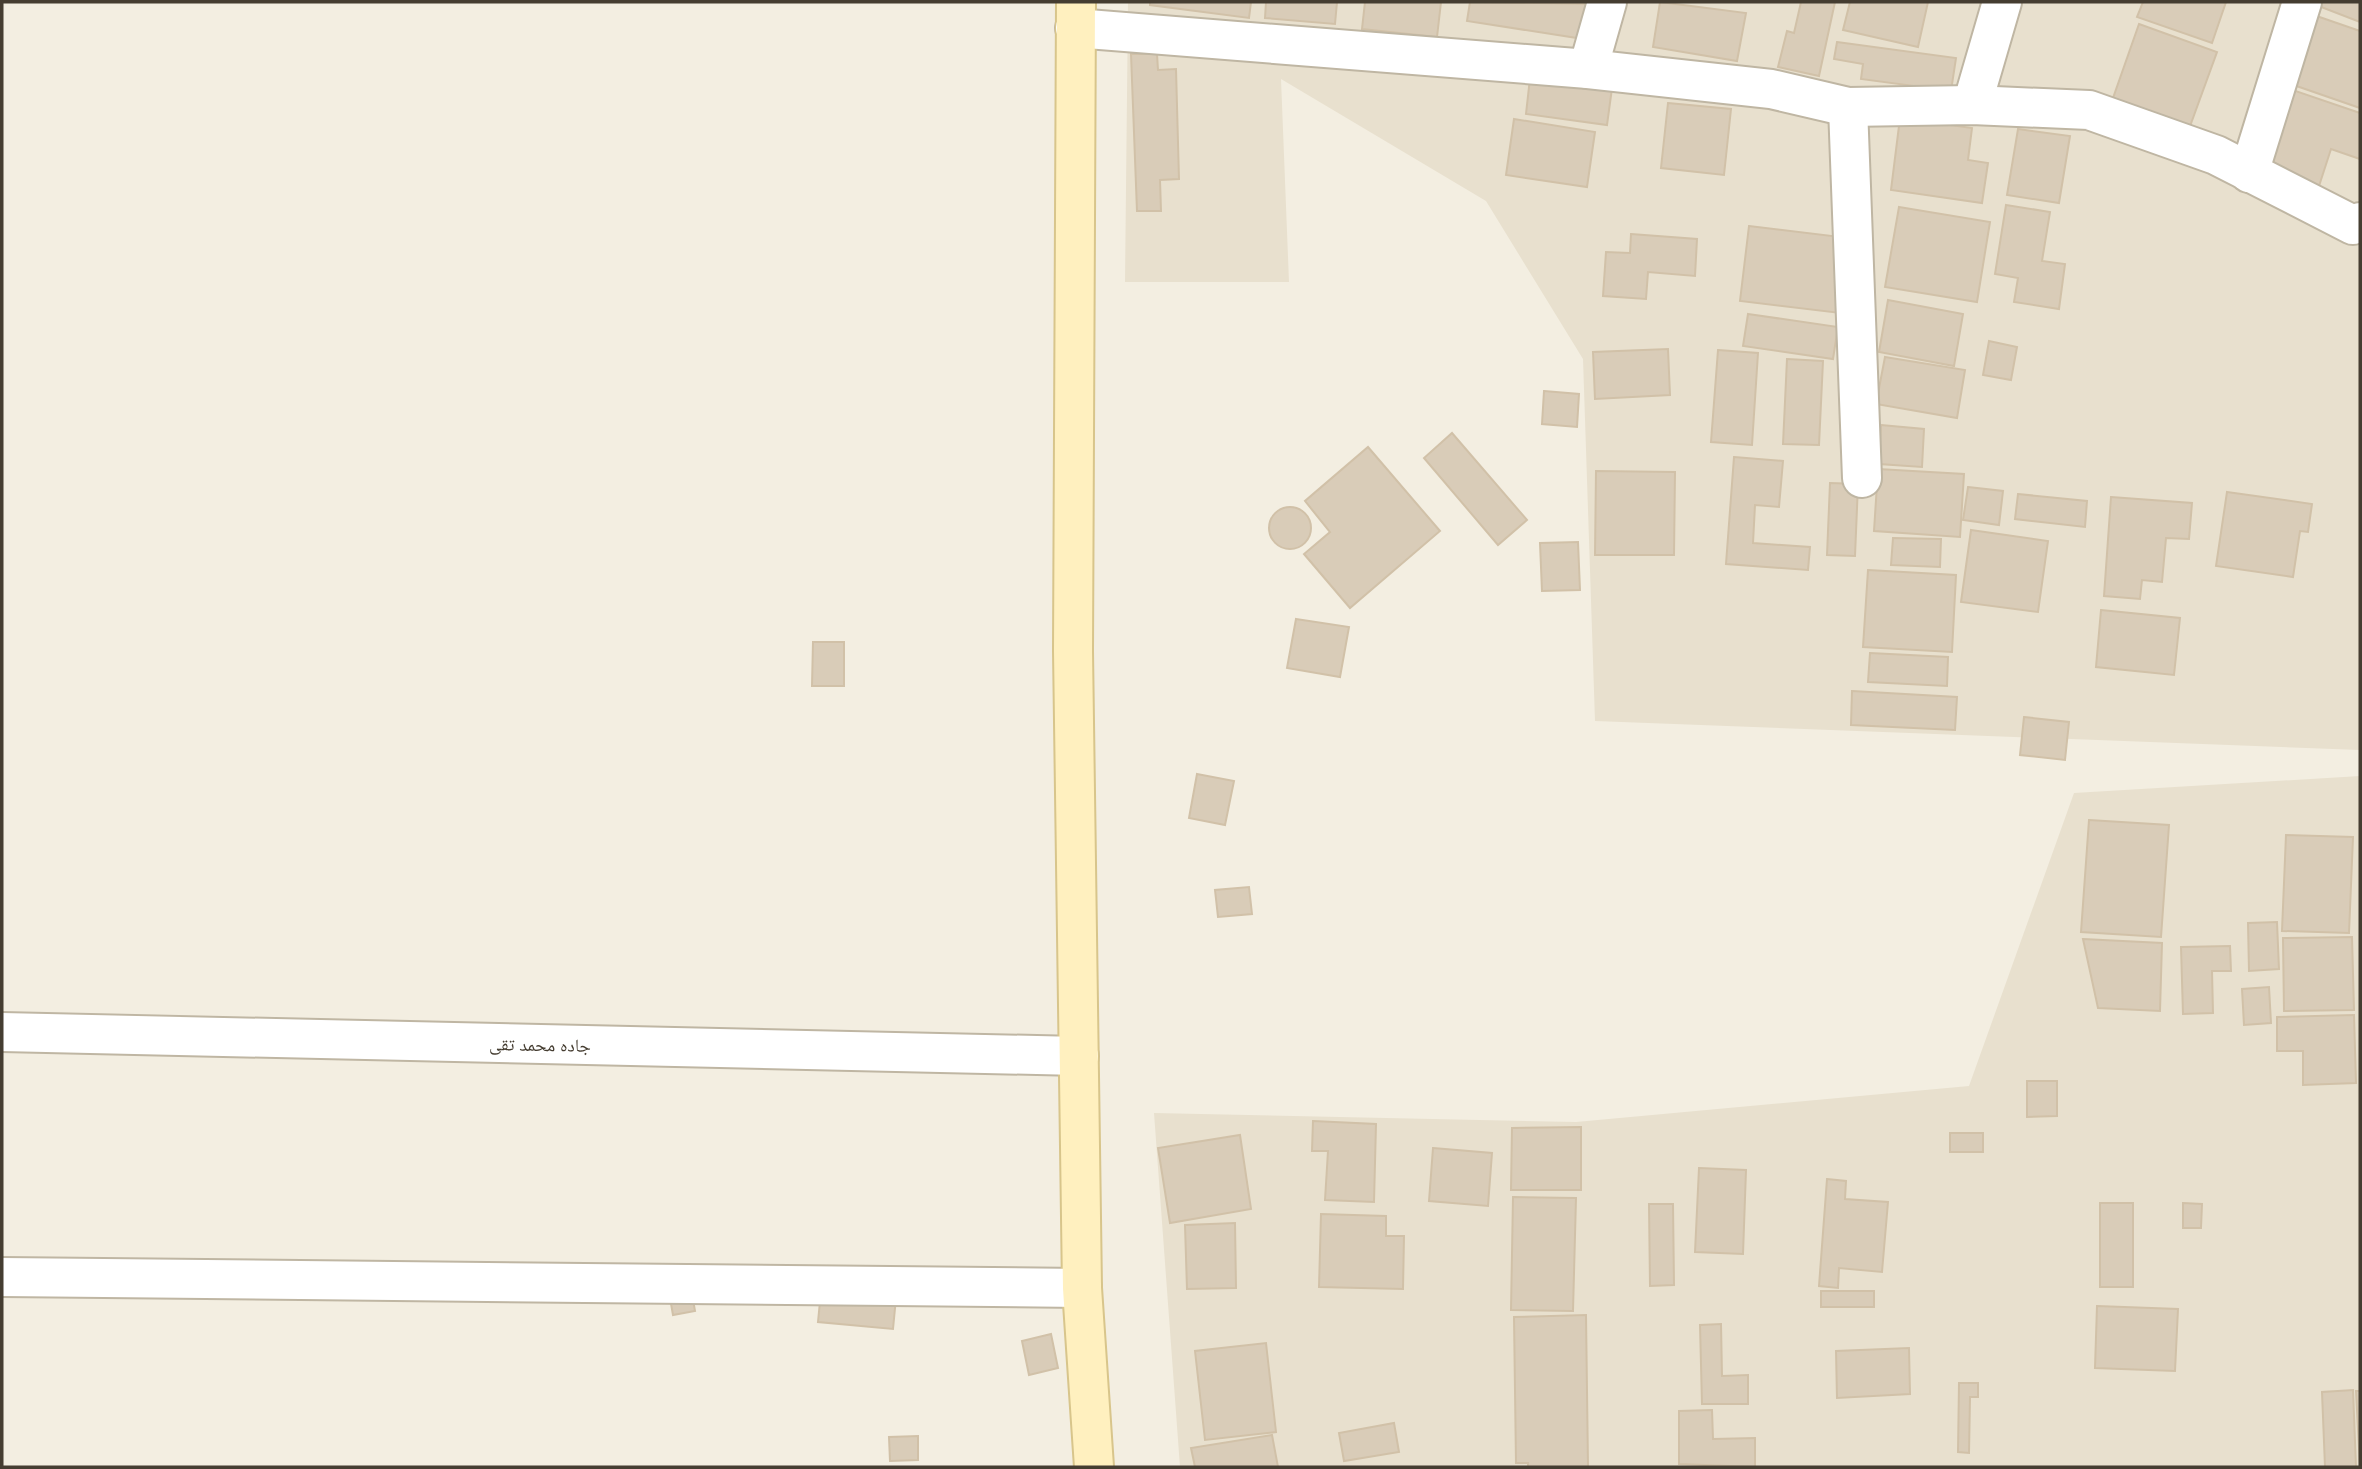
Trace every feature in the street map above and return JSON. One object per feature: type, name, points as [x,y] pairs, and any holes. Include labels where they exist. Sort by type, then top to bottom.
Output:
[{"type":"street","points":[[1588,69],[1607,2]]},
{"type":"street","points":[[1972,105],[2002,2]]},
{"type":"street","points":[[2249,173],[2302,2]]},
{"type":"street","points":[[1094,1467],[1082,1288],[1073,651],[1075,15],[1770,89],[1848,107],[1972,105],[2089,110],[2216,155],[2353,225],[2360,222]]},
{"type":"street","points":[[1848,107],[1862,478]]},
{"type":"street","name":"جاده محمد تقی","points":[[2,1032],[1079,1056]]},
{"type":"street","points":[[2,1278],[1082,1288]]},
{"type":"shaded area","points":[[1128,2],[2360,2],[2360,750],[1595,721],[1583,359],[1486,201],[1281,79],[1289,282],[1125,282]]},
{"type":"shaded area","points":[[2360,776],[2360,1467],[1180,1467],[1154,1113],[1576,1122],[1969,1086],[2074,793]]},
{"type":"building","points":[[1150,2],[1251,2],[1249,18],[1150,5]]},
{"type":"building","points":[[1266,2],[1337,2],[1335,24],[1265,18]]},
{"type":"building","points":[[1365,2],[1441,2],[1437,37],[1362,29]]},
{"type":"building","points":[[1470,2],[1596,4],[1590,40],[1467,21]]},
{"type":"building","points":[[1660,2],[1746,13],[1737,61],[1653,47]]},
{"type":"building","points":[[1801,2],[1835,2],[1819,76],[1778,67],[1787,31],[1794,33]]},
{"type":"building","points":[[1850,2],[1928,2],[1918,47],[1843,30]]},
{"type":"building","points":[[2143,2],[2226,2],[2212,43],[2137,17]]},
{"type":"building","points":[[2318,2],[2360,2],[2360,22],[2316,5]]},
{"type":"building","points":[[2305,12],[2360,31],[2360,108],[2282,81]]},
{"type":"building","points":[[2139,24],[2217,52],[2189,129],[2112,101]]},
{"type":"building","points":[[1837,42],[1956,58],[1951,91],[1861,79],[1863,64],[1834,59]]},
{"type":"building","points":[[1131,54],[1157,54],[1158,70],[1176,69],[1179,179],[1160,180],[1161,211],[1137,211]]},
{"type":"building","points":[[1530,78],[1612,88],[1607,125],[1526,114]]},
{"type":"building","points":[[2281,86],[2360,113],[2360,159],[2331,149],[2319,186],[2255,165]]},
{"type":"building","points":[[1668,103],[1731,109],[1724,175],[1661,168]]},
{"type":"building","points":[[1900,118],[1972,128],[1968,160],[1988,163],[1982,203],[1891,190]]},
{"type":"building","points":[[1514,119],[1595,132],[1587,187],[1506,175]]},
{"type":"building","points":[[2018,129],[2070,136],[2059,203],[2007,195]]},
{"type":"building","points":[[2006,205],[2050,212],[2042,261],[2065,264],[2059,309],[2014,302],[2018,278],[1995,274]]},
{"type":"building","points":[[1899,207],[1990,222],[1977,302],[1885,287]]},
{"type":"building","points":[[1749,226],[1849,238],[1840,313],[1740,301]]},
{"type":"building","points":[[1631,234],[1697,239],[1695,276],[1648,272],[1646,299],[1603,296],[1606,252],[1630,253]]},
{"type":"building","points":[[1888,300],[1963,314],[1954,366],[1879,352]]},
{"type":"building","points":[[1748,314],[1838,327],[1833,359],[1743,346]]},
{"type":"building","points":[[1989,341],[2017,347],[2011,380],[1983,375]]},
{"type":"building","points":[[1668,349],[1670,395],[1595,399],[1593,352]]},
{"type":"building","points":[[1718,350],[1758,353],[1752,445],[1711,442]]},
{"type":"building","points":[[1885,357],[1965,370],[1957,418],[1876,404]]},
{"type":"building","points":[[1787,359],[1823,361],[1819,445],[1783,444]]},
{"type":"building","points":[[1544,391],[1579,394],[1577,427],[1542,424]]},
{"type":"building","points":[[1881,425],[1924,429],[1922,467],[1879,464]]},
{"type":"building","points":[[1452,433],[1527,520],[1498,545],[1424,458]]},
{"type":"building","points":[[1368,447],[1440,531],[1350,608],[1304,554],[1330,532],[1305,501]]},
{"type":"building","points":[[1734,457],[1783,461],[1779,507],[1755,505],[1753,543],[1810,547],[1808,570],[1726,564]]},
{"type":"building","points":[[1878,469],[1964,474],[1960,537],[1874,531]]},
{"type":"building","points":[[1596,471],[1675,472],[1674,555],[1595,555]]},
{"type":"building","points":[[1830,483],[1858,484],[1855,556],[1827,555]]},
{"type":"building","points":[[1968,487],[2003,491],[1999,525],[1963,520]]},
{"type":"building","points":[[2227,492],[2312,504],[2308,532],[2300,531],[2293,577],[2216,566]]},
{"type":"building","points":[[2018,494],[2087,501],[2085,527],[2015,519]]},
{"type":"building","points":[[2111,497],[2192,503],[2189,539],[2166,538],[2162,582],[2142,580],[2140,599],[2104,596]]},
{"type":"building","points":[[1290,507],[1305,513],[1311,528],[1305,543],[1290,549],[1275,543],[1269,528],[1275,513]]},
{"type":"building","points":[[1971,530],[2048,541],[2038,612],[1961,602]]},
{"type":"building","points":[[1893,538],[1941,539],[1940,567],[1891,565]]},
{"type":"building","points":[[1578,542],[1580,590],[1542,591],[1540,543]]},
{"type":"building","points":[[1868,570],[1956,575],[1952,652],[1863,647]]},
{"type":"building","points":[[2101,610],[2180,618],[2174,675],[2096,667]]},
{"type":"building","points":[[1296,619],[1349,627],[1340,677],[1287,668]]},
{"type":"building","points":[[813,642],[844,642],[844,686],[812,686]]},
{"type":"building","points":[[1870,653],[1948,657],[1947,686],[1868,682]]},
{"type":"building","points":[[1852,691],[1957,697],[1955,730],[1851,725]]},
{"type":"building","points":[[2024,717],[2069,722],[2065,760],[2020,755]]},
{"type":"building","points":[[1197,774],[1234,781],[1225,825],[1189,818]]},
{"type":"building","points":[[2089,820],[2169,825],[2161,937],[2081,932]]},
{"type":"building","points":[[2286,835],[2353,837],[2349,933],[2282,931]]},
{"type":"building","points":[[1249,887],[1252,914],[1218,917],[1215,890]]},
{"type":"building","points":[[2277,922],[2279,969],[2249,971],[2248,923]]},
{"type":"building","points":[[2352,937],[2354,1010],[2284,1011],[2283,938]]},
{"type":"building","points":[[2083,939],[2162,943],[2160,1011],[2098,1008]]},
{"type":"building","points":[[2230,946],[2231,971],[2212,971],[2213,1013],[2183,1014],[2181,947]]},
{"type":"building","points":[[2269,987],[2271,1023],[2244,1025],[2242,989]]},
{"type":"building","points":[[2354,1015],[2356,1083],[2303,1085],[2303,1051],[2277,1051],[2277,1017]]},
{"type":"building","points":[[2027,1081],[2057,1081],[2057,1116],[2027,1117]]},
{"type":"building","points":[[1313,1121],[1376,1124],[1374,1202],[1325,1200],[1328,1151],[1312,1151]]},
{"type":"building","points":[[1581,1127],[1581,1190],[1511,1190],[1512,1128]]},
{"type":"building","points":[[1950,1133],[1983,1133],[1983,1152],[1950,1152]]},
{"type":"building","points":[[1240,1135],[1251,1209],[1170,1223],[1158,1148]]},
{"type":"building","points":[[1433,1148],[1492,1153],[1488,1206],[1429,1201]]},
{"type":"building","points":[[1699,1168],[1746,1170],[1743,1254],[1695,1252]]},
{"type":"building","points":[[1827,1179],[1846,1181],[1845,1199],[1888,1202],[1882,1272],[1839,1268],[1838,1288],[1819,1286]]},
{"type":"building","points":[[1513,1197],[1576,1198],[1573,1311],[1511,1310]]},
{"type":"building","points":[[2100,1203],[2133,1203],[2133,1287],[2100,1287]]},
{"type":"building","points":[[2183,1203],[2202,1204],[2201,1228],[2183,1228]]},
{"type":"building","points":[[1649,1204],[1673,1204],[1674,1285],[1650,1286]]},
{"type":"building","points":[[1321,1214],[1386,1216],[1386,1236],[1404,1236],[1403,1289],[1319,1287]]},
{"type":"building","points":[[1235,1223],[1236,1288],[1187,1289],[1185,1225]]},
{"type":"building","points":[[691,1288],[695,1311],[673,1315],[669,1292]]},
{"type":"building","points":[[821,1291],[896,1298],[893,1329],[818,1322]]},
{"type":"building","points":[[1821,1291],[1874,1291],[1874,1307],[1821,1307]]},
{"type":"building","points":[[2097,1306],[2178,1309],[2175,1371],[2095,1368]]},
{"type":"building","points":[[1586,1315],[1588,1467],[1528,1467],[1528,1463],[1516,1463],[1514,1317]]},
{"type":"building","points":[[1721,1324],[1722,1376],[1748,1375],[1748,1404],[1702,1404],[1700,1325]]},
{"type":"building","points":[[1051,1334],[1058,1368],[1029,1375],[1022,1341]]},
{"type":"building","points":[[1266,1343],[1276,1432],[1205,1440],[1195,1351]]},
{"type":"building","points":[[1909,1348],[1910,1394],[1837,1398],[1836,1351]]},
{"type":"building","points":[[1959,1383],[1978,1383],[1978,1397],[1970,1397],[1969,1453],[1958,1452]]},
{"type":"building","points":[[2353,1390],[2356,1467],[2325,1467],[2322,1392]]},
{"type":"building","points":[[2356,1391],[2360,1391],[2360,1467]]},
{"type":"building","points":[[1712,1410],[1713,1439],[1755,1438],[1755,1467],[1679,1464],[1679,1411]]},
{"type":"building","points":[[1394,1423],[1399,1452],[1344,1461],[1339,1433]]},
{"type":"building","points":[[1272,1435],[1278,1467],[1195,1467],[1191,1448]]},
{"type":"building","points":[[918,1436],[918,1460],[890,1461],[889,1437]]}]
